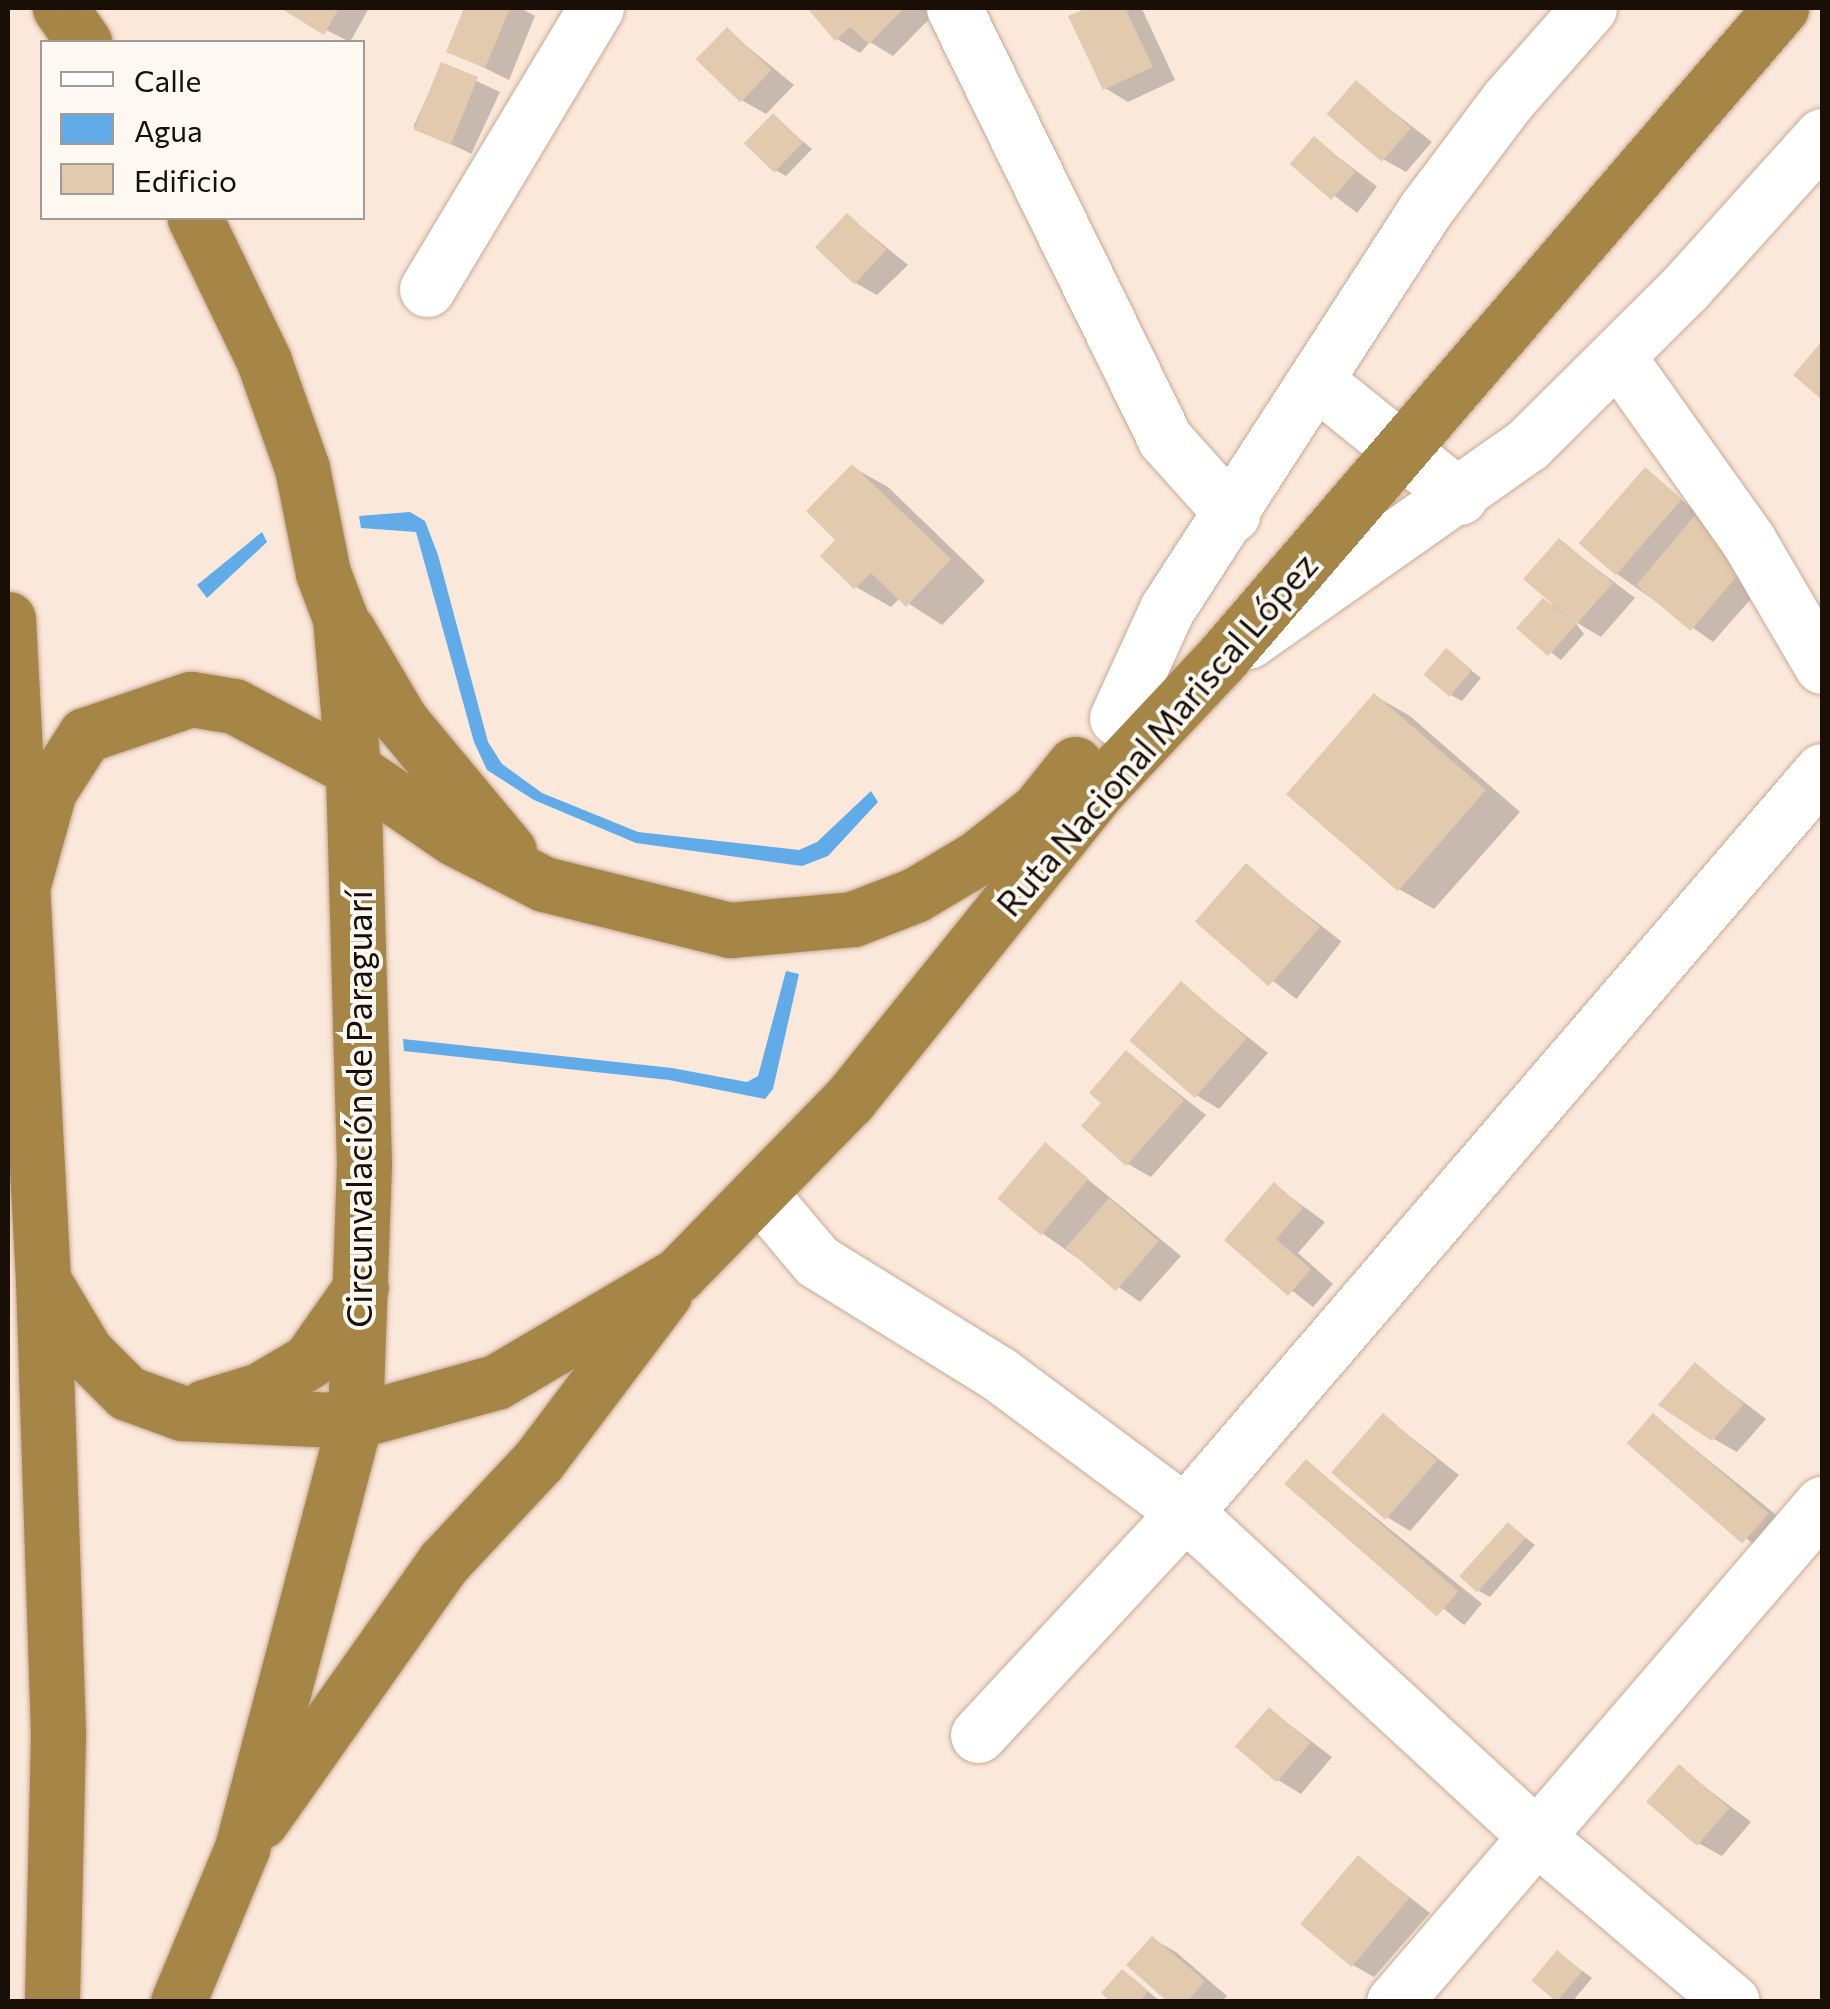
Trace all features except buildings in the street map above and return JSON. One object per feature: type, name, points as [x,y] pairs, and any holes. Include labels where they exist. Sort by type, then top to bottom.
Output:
[{"type":"highway","name":"Ruta Nacional Mariscal López","points":[[43,1280],[86,1352],[127,1393],[182,1413],[356,1421],[496,1382],[678,1276],[762,1196],[862,1085],[1098,789],[1221,659],[1390,439],[1735,8]]},
{"type":"highway","name":"Ruta Nacional Mariscal López","points":[[23,884],[48,791],[85,736],[152,709],[192,699],[234,706],[353,769],[454,838],[544,884],[730,930],[852,919],[915,895],[977,858],[1038,810],[1116,718],[1390,439],[1781,8]]},
{"type":"highway","name":"Circunvalación de Paraguarí","points":[[178,2002],[242,1848],[356,1421],[364,1165],[353,769],[331,596],[302,468],[264,361],[196,220]]},
{"type":"highway","points":[[331,596],[401,720],[494,838],[544,884]]},
{"type":"highway","points":[[8,619],[43,1280],[58,1735],[52,2002]]},
{"type":"highway","points":[[242,1848],[444,1562],[539,1460],[678,1276]]},
{"type":"highway","points":[[182,1413],[260,1390],[309,1361],[360,1287]]},
{"type":"street","points":[[426,289],[596,8]]},
{"type":"street","points":[[954,8],[1164,439],[1232,514]]},
{"type":"street","points":[[1116,718],[1166,609],[1232,514],[1425,210],[1507,101],[1589,8]]},
{"type":"street","points":[[1221,659],[1460,496],[1528,444],[1618,356],[1822,136]]},
{"type":"street","points":[[1618,356],[1748,540],[1822,666]]},
{"type":"street","points":[[1315,380],[1460,496]]},
{"type":"street","points":[[978,1736],[1185,1512],[1822,771]]},
{"type":"street","points":[[762,1196],[817,1261],[999,1374],[1185,1512],[1537,1837],[1732,2002]]},
{"type":"street","points":[[1394,2002],[1822,1504]]},
{"type":"water","points":[[410,512],[425,521],[438,555],[488,742],[502,764],[542,793],[638,832],[799,850],[817,842],[871,791],[878,802],[828,856],[802,866],[636,843],[534,800],[487,770],[474,742],[416,532],[361,528],[359,516]]},
{"type":"water","points":[[262,532],[267,542],[207,598],[197,585]]},
{"type":"water","points":[[786,971],[799,974],[773,1089],[765,1099],[669,1080],[404,1051],[403,1039],[672,1068],[747,1082],[758,1076]]}]
